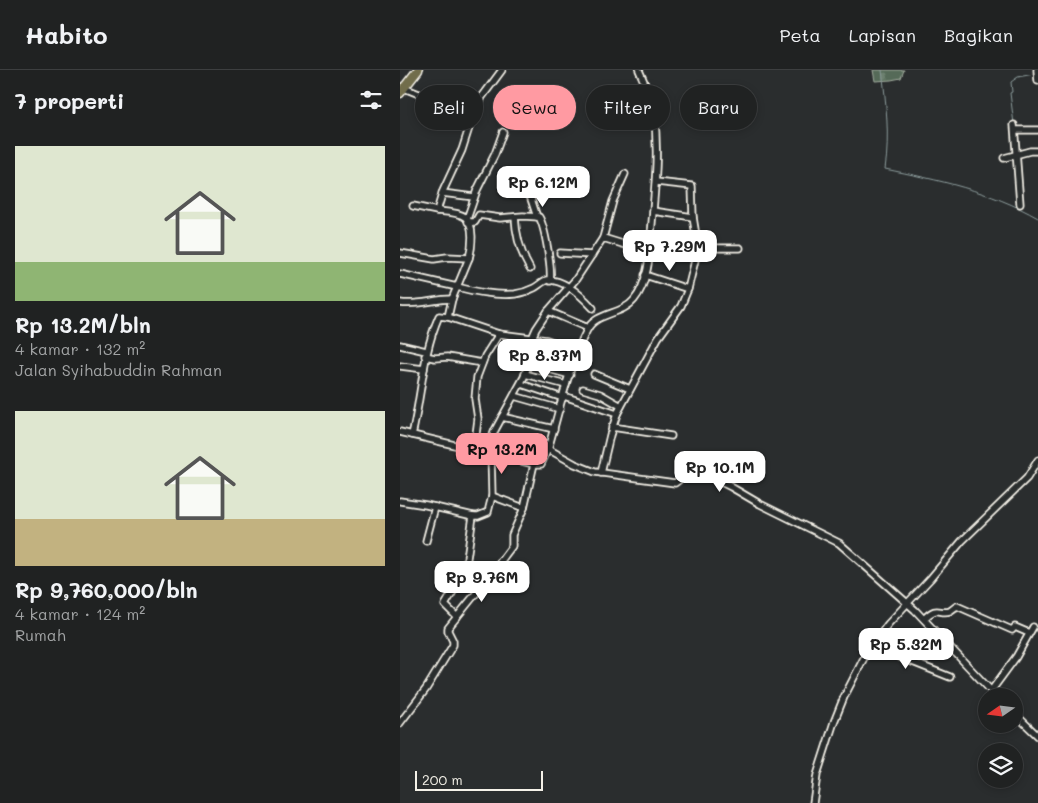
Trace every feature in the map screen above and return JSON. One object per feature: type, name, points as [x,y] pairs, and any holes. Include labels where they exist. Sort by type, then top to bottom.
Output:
[{"type":"main road","points":[[402,91],[418,70]]},
{"type":"street","points":[[437,211],[442,193],[482,97],[502,70]]},
{"type":"street","points":[[400,432],[534,464],[541,464],[548,448],[578,350],[588,328],[595,321],[634,301],[645,275],[650,253],[656,182],[656,142],[654,113],[648,90],[639,70]]},
{"type":"street","points":[[1037,70],[1038,81]]},
{"type":"street","points":[[402,91],[415,94]]},
{"type":"street","points":[[1020,204],[1015,154],[1015,128],[1038,130]]},
{"type":"street","points":[[448,317],[452,299],[472,250],[472,239],[467,220],[474,197],[495,154],[502,132]]},
{"type":"street","points":[[1004,158],[1015,154],[1038,151]]},
{"type":"street","points":[[512,174],[530,196],[537,217],[540,218],[550,265],[550,281]]},
{"type":"street","points":[[400,501],[473,516],[488,512],[492,496],[489,445],[521,384],[528,363],[532,338],[541,320],[570,287],[603,238],[613,200],[625,174]]},
{"type":"street","points":[[601,473],[617,414],[658,338],[682,306],[688,290],[698,248],[693,216],[692,186],[656,182]]},
{"type":"street","points":[[442,193],[474,197]]},
{"type":"street","points":[[413,206],[463,216],[467,220],[475,222],[479,215],[500,218],[537,217]]},
{"type":"street","points":[[653,212],[693,216]]},
{"type":"street","points":[[515,217],[516,234],[521,252],[530,269]]},
{"type":"street","points":[[603,238],[650,253],[698,248],[740,248]]},
{"type":"street","points":[[400,253],[434,260],[447,257],[469,258]]},
{"type":"street","points":[[560,253],[592,255]]},
{"type":"street","points":[[400,274],[491,294],[513,294],[527,291],[545,281],[550,281],[570,287],[582,296],[592,308]]},
{"type":"street","points":[[645,275],[688,290]]},
{"type":"street","points":[[400,303],[415,305],[433,300],[452,299]]},
{"type":"street","points":[[548,311],[588,328]]},
{"type":"street","points":[[412,435],[426,353],[439,316],[448,317],[499,334],[547,340],[578,350]]},
{"type":"street","points":[[474,450],[478,419],[475,394],[477,377],[482,363],[499,334]]},
{"type":"street","points":[[400,345],[426,353],[435,358],[447,357],[482,363]]},
{"type":"street","points":[[528,363],[570,375]]},
{"type":"street","points":[[400,366],[424,369]]},
{"type":"street","points":[[525,374],[566,385]]},
{"type":"street","points":[[594,374],[630,389]]},
{"type":"street","points":[[521,384],[617,414]]},
{"type":"street","points":[[583,389],[600,394],[621,406]]},
{"type":"street","points":[[514,396],[560,409]]},
{"type":"street","points":[[502,417],[554,429]]},
{"type":"street","points":[[612,427],[671,436]]},
{"type":"street","points":[[489,445],[501,440],[538,441],[575,464],[590,471],[601,473],[675,483],[679,480],[682,470],[685,468],[713,478],[760,504],[833,539],[908,603],[988,688]]},
{"type":"street","points":[[813,803],[818,770],[834,722],[859,667],[876,639],[962,541],[1022,484],[1038,460]]},
{"type":"street","points":[[400,723],[426,690],[452,645],[453,638],[447,630],[512,546],[512,535],[524,508],[534,464]]},
{"type":"street","points":[[492,496],[524,508]]},
{"type":"street","points":[[426,541],[435,507]]},
{"type":"street","points":[[457,617],[444,606],[464,574],[473,516]]},
{"type":"street","points":[[924,619],[935,611],[949,611],[958,606],[1012,630],[1015,627],[1029,633]]},
{"type":"street","points":[[993,688],[1016,657],[1033,626]]},
{"type":"street","points":[[876,639],[900,657],[950,677]]},
{"type":"street","points":[[1023,722],[1038,736]]},
{"type":"green space","points":[[873,70],[904,70],[901,78],[875,81]]},
{"type":"waterway","points":[[882,70],[887,132],[885,169],[964,187],[1002,200],[1038,218]]},
{"type":"waterway","points":[[1014,124],[1010,93],[1012,92],[1011,82],[1018,77],[1034,74]]}]
